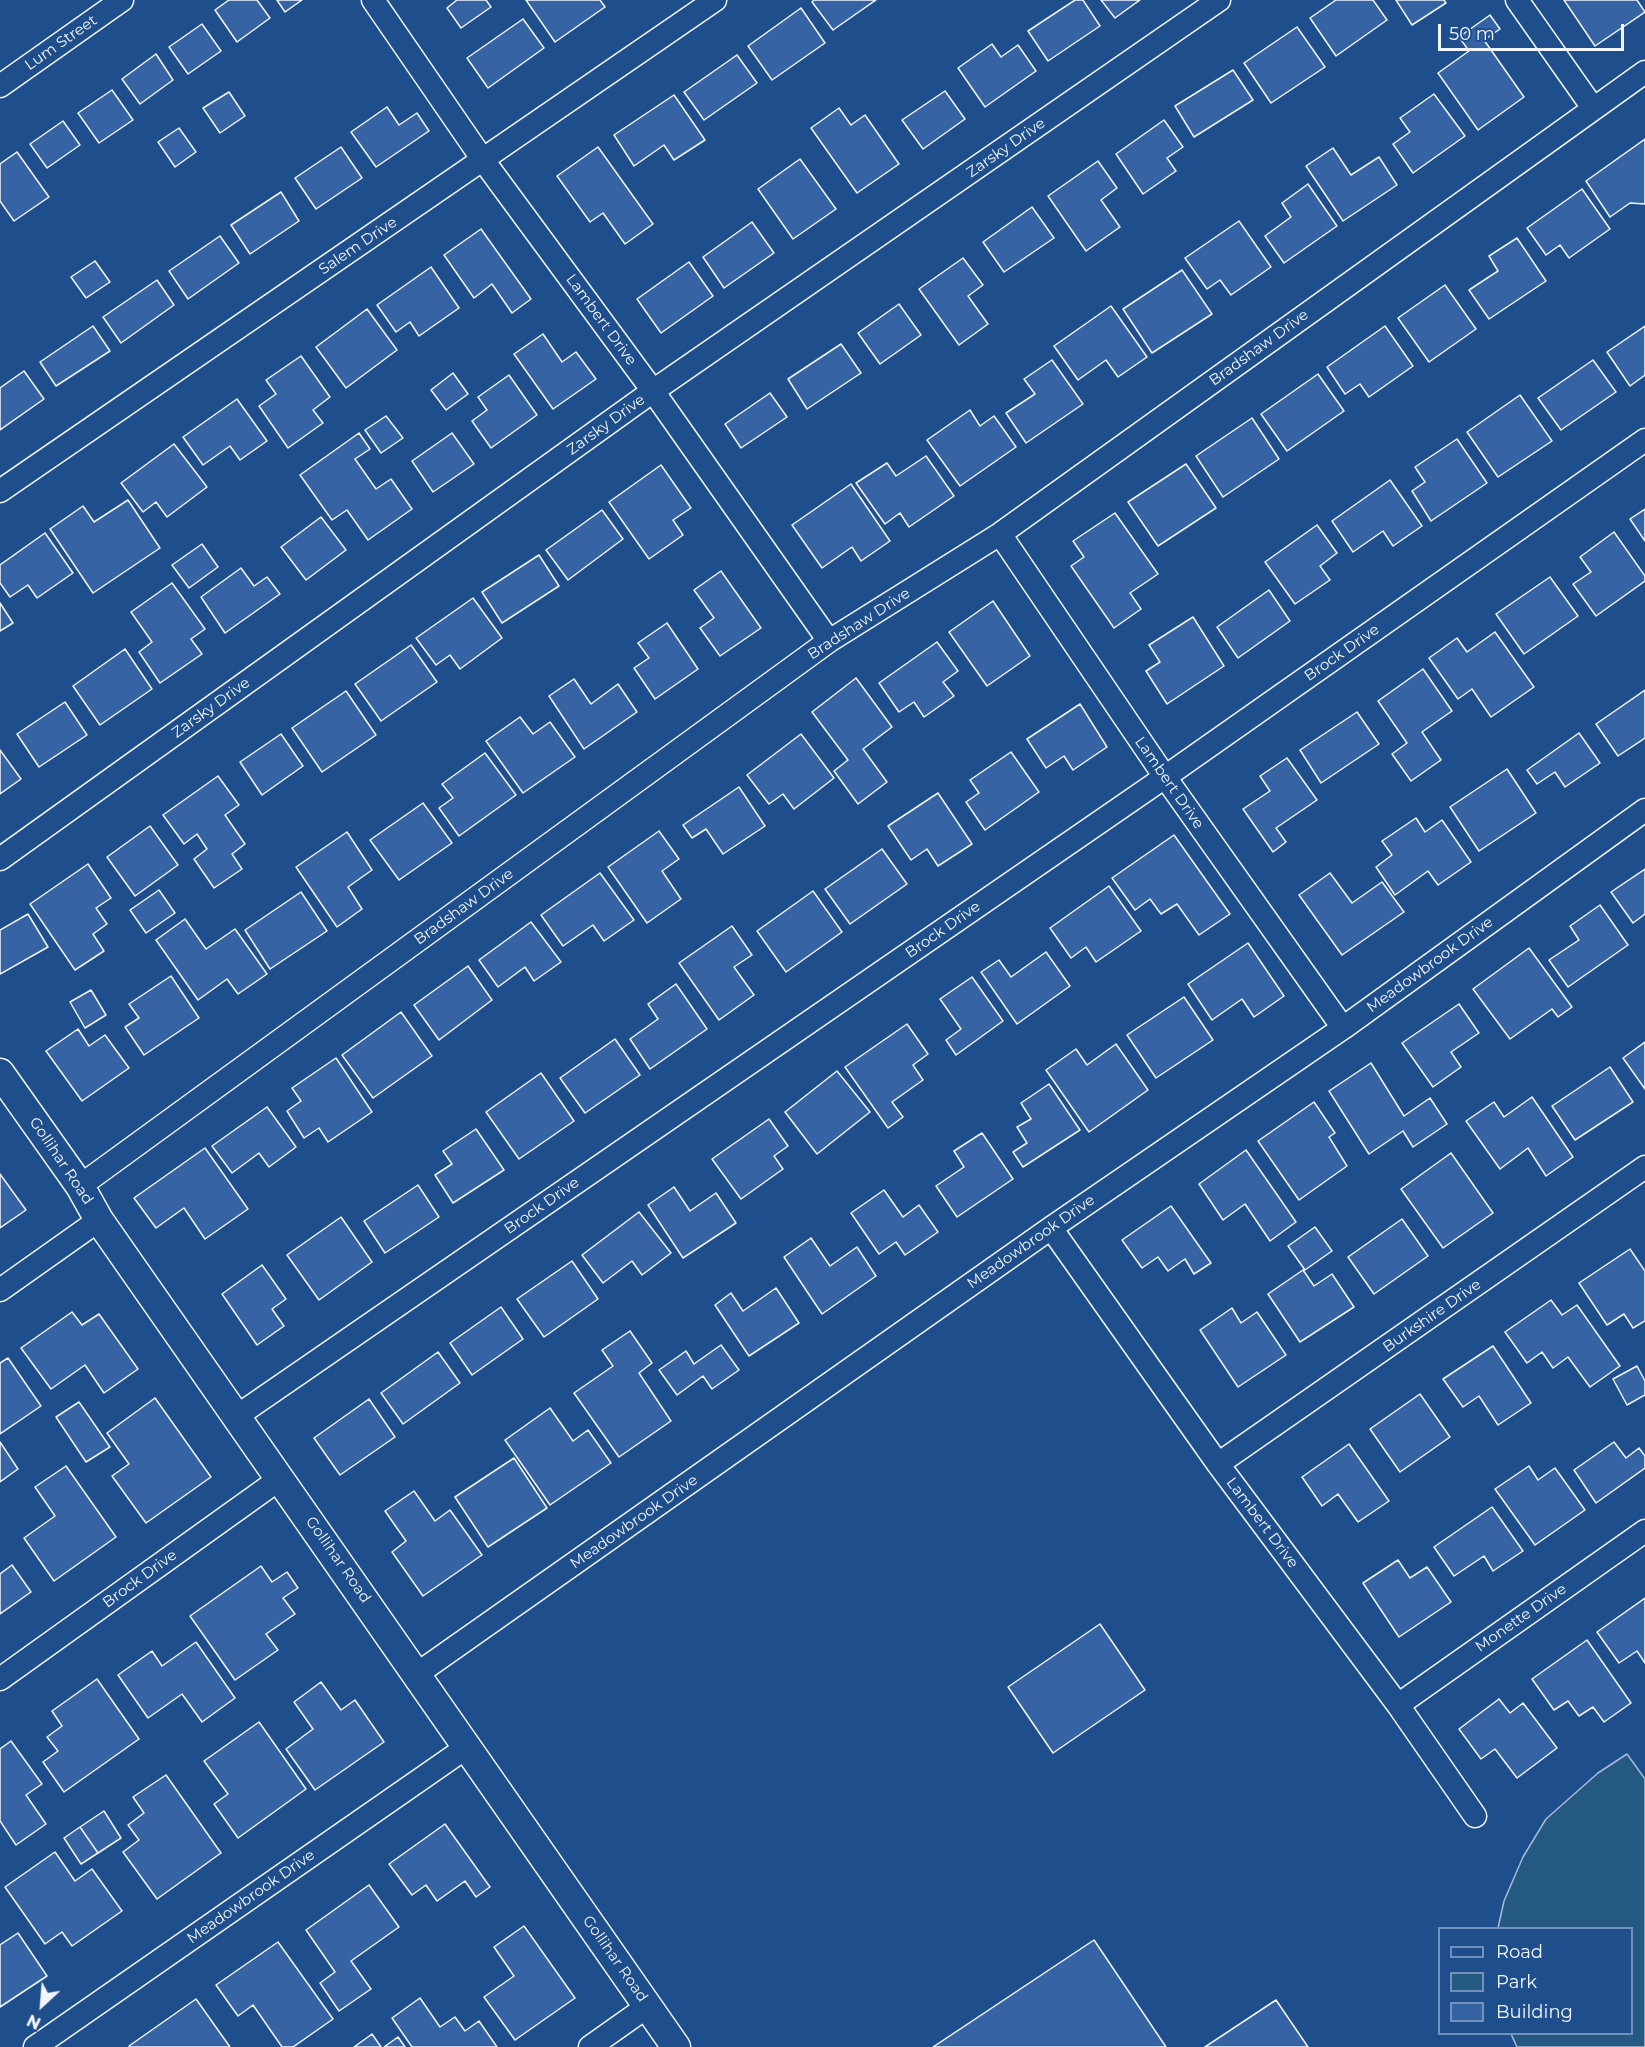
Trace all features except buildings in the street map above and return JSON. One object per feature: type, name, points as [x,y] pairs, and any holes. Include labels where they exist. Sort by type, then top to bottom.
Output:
[{"type":"street","name":"Lum Street","points":[[0,86],[122,0]]},
{"type":"street","name":"Lambert Drive","points":[[373,0],[483,160],[653,392],[829,641]]},
{"type":"street","name":"Salem Drive","points":[[0,491],[715,0]]},
{"type":"street","name":"Zarsky Drive","points":[[0,859],[653,392],[1219,0]]},
{"type":"street","points":[[1517,0],[1593,108]]},
{"type":"street","name":"Bradshaw Drive","points":[[80,1186],[829,641],[1000,534],[1645,72]]},
{"type":"street","name":"Brock Drive","points":[[237,1416],[1165,777],[1645,440]]},
{"type":"street","name":"Lambert Drive","points":[[1000,534],[1165,777],[1343,1028]]},
{"type":"street","name":"Meadowbrook Drive","points":[[417,1674],[1051,1228],[1343,1028],[1645,810]]},
{"type":"street","name":"Gollihar Road","points":[[0,1073],[80,1186],[99,1220],[676,2047]]},
{"type":"street","name":"Burkshire Drive","points":[[1218,1464],[1645,1167]]},
{"type":"street","points":[[0,1290],[99,1220]]},
{"type":"street","name":"Lambert Drive","points":[[1051,1228],[1218,1464],[1398,1705],[1475,1816]]},
{"type":"street","name":"Brock Drive","points":[[0,1679],[281,1478]]},
{"type":"street","name":"Monette Drive","points":[[1398,1705],[1645,1531]]},
{"type":"street","name":"Meadowbrook Drive","points":[[35,2047],[468,1747]]},
{"type":"street","points":[[590,2047],[648,2006]]},
{"type":"green space","points":[[1627,1754],[1645,1779],[1645,2047],[1517,2047],[1511,2035],[1633,2035],[1633,1927],[1498,1927],[1504,1901],[1523,1857],[1546,1819],[1598,1773]]}]
